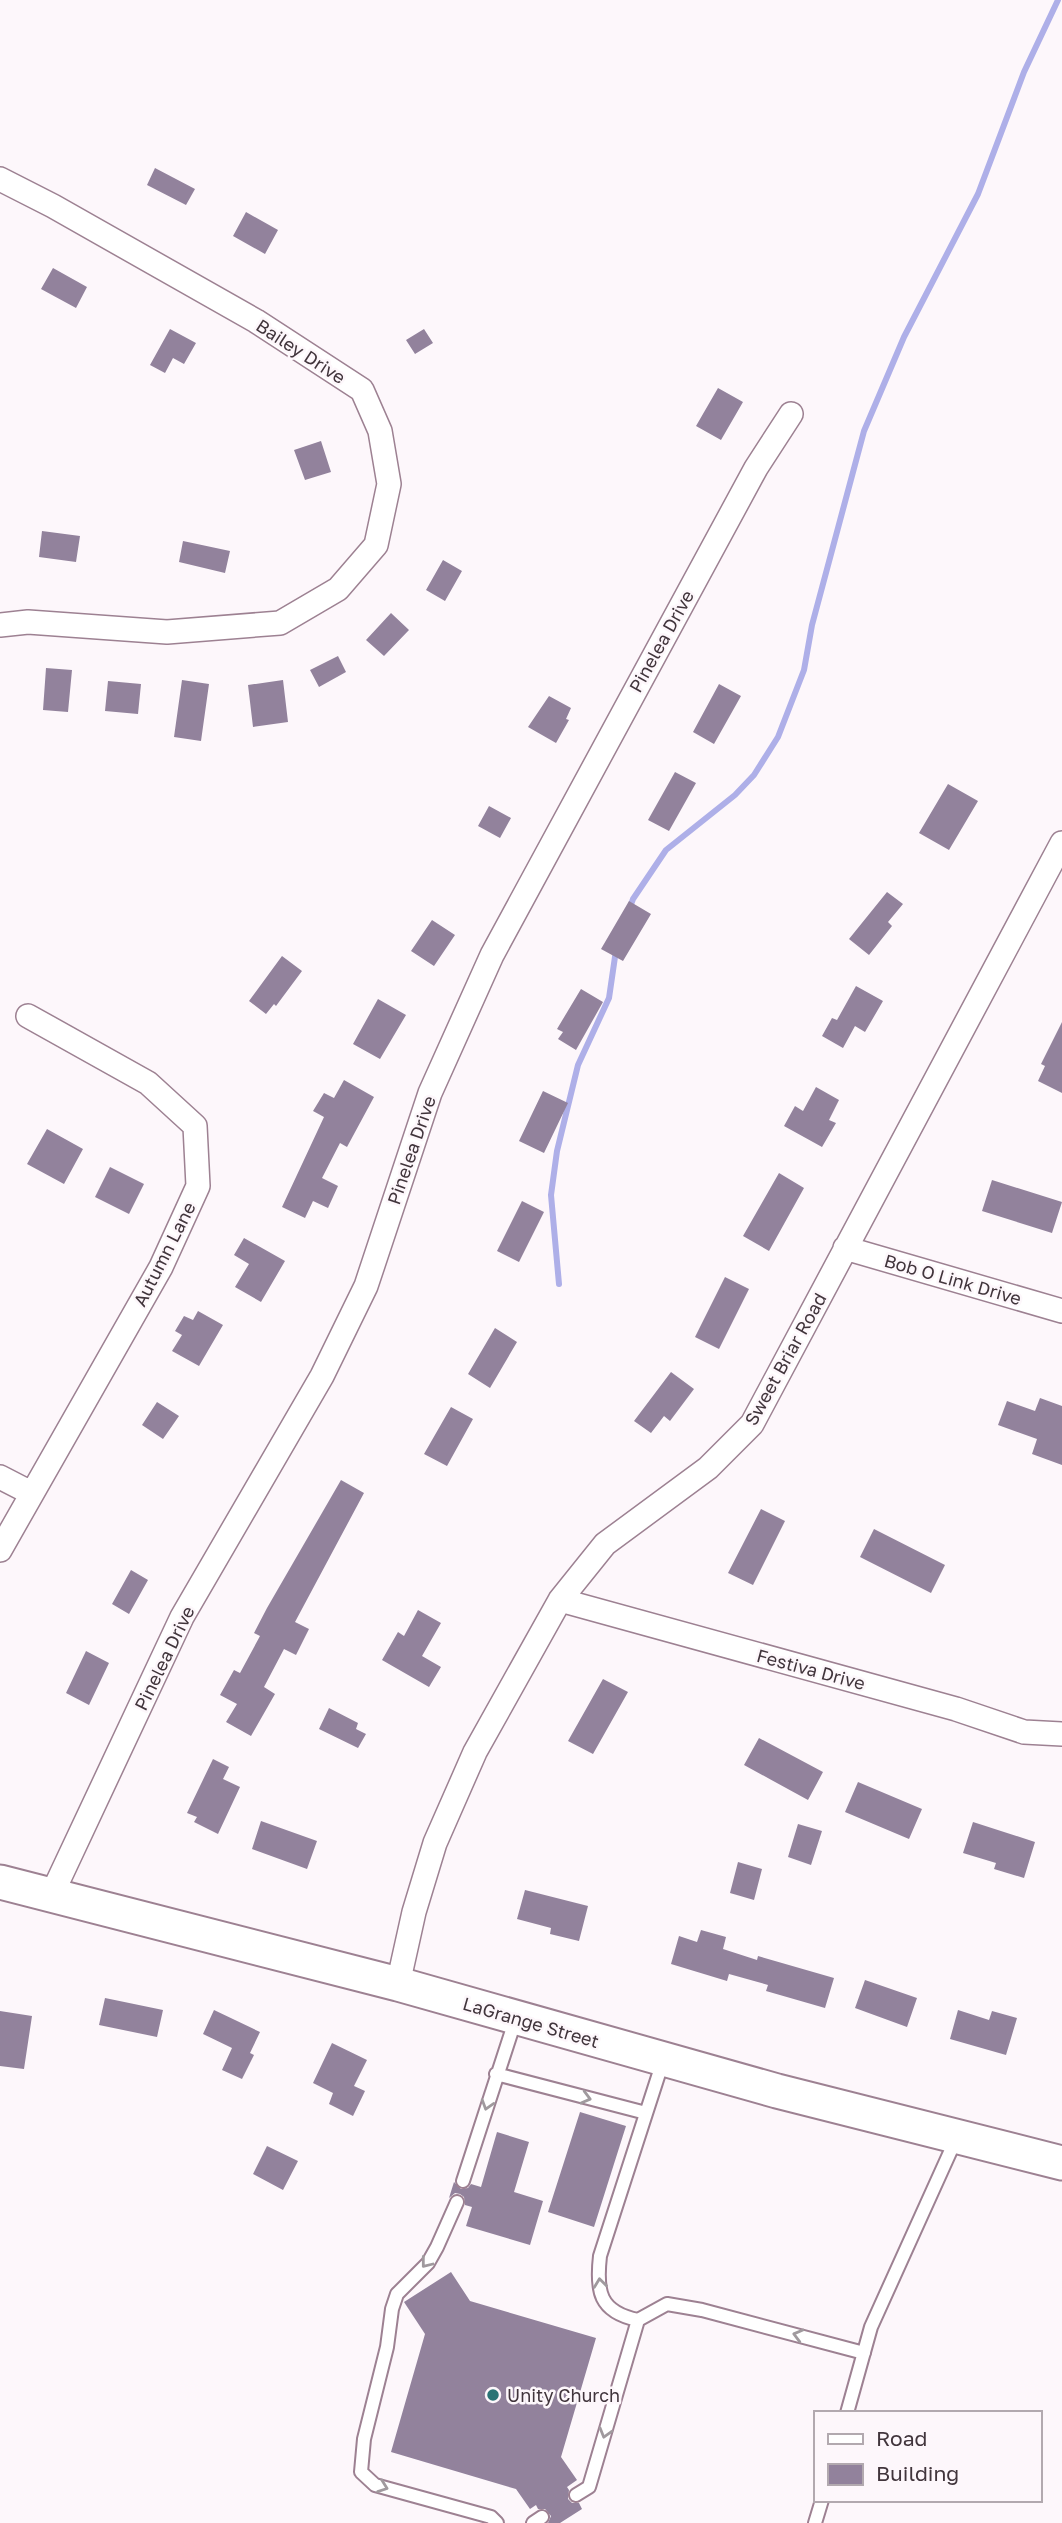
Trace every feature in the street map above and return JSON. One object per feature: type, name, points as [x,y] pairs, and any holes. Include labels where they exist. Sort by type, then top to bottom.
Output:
[{"type":"street","name":"Bailey Drive","points":[[0,179],[256,321],[362,390],[380,431],[389,484],[376,545],[338,589],[280,623],[167,632],[28,622],[0,625]]},
{"type":"street","name":"Pinelea Drive","points":[[52,1894],[182,1616],[322,1376],[366,1286],[430,1093],[492,955],[750,479],[791,414]]},
{"type":"street","name":"Sweet Briar Road","points":[[398,1984],[414,1912],[435,1843],[475,1752],[560,1600],[605,1544],[708,1468],[752,1424],[1062,842]]},
{"type":"street","name":"Autumn Lane","points":[[0,1550],[161,1266],[198,1186],[195,1126],[148,1083],[28,1016]]},
{"type":"street","name":"Bob O Link Drive","points":[[845,1248],[1062,1311]]},
{"type":"street","points":[[0,1477],[31,1493]]},
{"type":"street","name":"Festiva Drive","points":[[560,1600],[956,1709],[1024,1732],[1062,1734]]},
{"type":"street","name":"LaGrange Street","points":[[0,1882],[398,1984],[778,2091],[1062,2163]]},
{"type":"lane","points":[[463,2181],[516,2017]]},
{"type":"lane","points":[[664,2059],[600,2256],[597,2279],[602,2301],[621,2316],[638,2320],[667,2304],[702,2310],[864,2353]]},
{"type":"lane","points":[[496,2074],[646,2113]]},
{"type":"lane","points":[[848,2411],[871,2327],[957,2135]]},
{"type":"lane","points":[[457,2202],[428,2263],[397,2294],[391,2309],[387,2347],[365,2439],[361,2472],[375,2486],[491,2517],[497,2523]]},
{"type":"lane","points":[[576,2496],[589,2487],[638,2320]]},
{"type":"lane","points":[[815,2523],[820,2502]]},
{"type":"building","points":[[155,168],[195,189],[186,205],[147,185]]},
{"type":"building","points":[[246,212],[278,230],[265,254],[233,236]]},
{"type":"building","points":[[53,268],[87,287],[76,308],[41,289]]},
{"type":"building","points":[[170,329],[196,343],[184,364],[173,358],[165,373],[150,365]]},
{"type":"building","points":[[424,329],[433,343],[415,354],[406,340]]},
{"type":"building","points":[[718,388],[743,402],[721,440],[696,426]]},
{"type":"building","points":[[321,441],[331,472],[305,480],[294,450]]},
{"type":"building","points":[[42,531],[80,536],[76,562],[39,557]]},
{"type":"building","points":[[183,541],[230,551],[225,573],[179,562]]},
{"type":"building","points":[[443,560],[462,571],[445,601],[426,590]]},
{"type":"building","points":[[391,613],[409,630],[384,656],[366,640]]},
{"type":"building","points":[[338,656],[346,672],[319,687],[310,670]]},
{"type":"building","points":[[46,668],[72,670],[68,712],[43,710]]},
{"type":"building","points":[[182,680],[209,684],[201,741],[174,737]]},
{"type":"building","points":[[283,680],[288,722],[253,727],[248,685]]},
{"type":"building","points":[[108,681],[141,684],[138,714],[105,711]]},
{"type":"building","points":[[719,684],[741,696],[714,744],[693,732]]},
{"type":"building","points":[[549,696],[571,708],[566,719],[569,720],[556,743],[528,727]]},
{"type":"building","points":[[675,772],[696,783],[669,831],[648,820]]},
{"type":"building","points":[[948,784],[978,801],[949,850],[919,833]]},
{"type":"building","points":[[489,806],[511,818],[500,838],[478,826]]},
{"type":"building","points":[[887,892],[903,904],[888,922],[892,926],[869,955],[849,939]]},
{"type":"building","points":[[629,901],[651,914],[623,961],[601,949]]},
{"type":"building","points":[[432,920],[455,935],[434,966],[411,951]]},
{"type":"building","points":[[282,956],[302,971],[276,1006],[274,1004],[266,1014],[249,1001]]},
{"type":"building","points":[[856,986],[883,1001],[865,1032],[855,1026],[843,1048],[822,1036],[832,1018],[837,1020]]},
{"type":"building","points":[[581,989],[603,1002],[576,1050],[558,1039],[563,1032],[557,1029]]},
{"type":"building","points":[[378,999],[406,1015],[380,1059],[353,1044]]},
{"type":"building","points":[[1062,1022],[1062,1093],[1038,1081],[1045,1066],[1041,1064]]},
{"type":"building","points":[[344,1080],[374,1097],[347,1147],[340,1143],[322,1178],[338,1186],[328,1208],[313,1201],[305,1218],[282,1207],[324,1117],[313,1111],[324,1093],[334,1098]]},
{"type":"building","points":[[816,1087],[839,1100],[829,1120],[836,1123],[822,1147],[784,1126],[795,1106],[803,1111]]},
{"type":"building","points":[[543,1091],[568,1103],[544,1153],[519,1141]]},
{"type":"building","points":[[47,1129],[83,1149],[64,1184],[27,1164]]},
{"type":"building","points":[[110,1167],[144,1184],[129,1214],[95,1197]]},
{"type":"building","points":[[779,1173],[804,1188],[769,1251],[743,1236]]},
{"type":"building","points":[[992,1180],[1062,1202],[1052,1233],[982,1211]]},
{"type":"building","points":[[522,1201],[544,1212],[519,1262],[497,1251]]},
{"type":"building","points":[[244,1238],[285,1261],[261,1302],[235,1287],[249,1264],[234,1255]]},
{"type":"building","points":[[725,1277],[749,1289],[719,1349],[695,1337]]},
{"type":"building","points":[[198,1311],[223,1325],[199,1366],[172,1351],[182,1335],[175,1331],[184,1316],[193,1320]]},
{"type":"building","points":[[495,1328],[517,1342],[490,1388],[468,1374]]},
{"type":"building","points":[[671,1372],[694,1389],[670,1421],[664,1416],[651,1433],[634,1421]]},
{"type":"building","points":[[1040,1398],[1062,1406],[1062,1465],[1032,1454],[1037,1439],[998,1425],[1007,1401],[1035,1411]]},
{"type":"building","points":[[157,1402],[179,1416],[163,1439],[142,1425]]},
{"type":"building","points":[[451,1407],[473,1419],[447,1466],[424,1454]]},
{"type":"building","points":[[341,1480],[364,1493],[295,1622],[309,1629],[296,1655],[284,1649],[264,1687],[275,1694],[251,1736],[226,1722],[237,1704],[220,1695],[234,1670],[240,1673],[260,1636],[254,1633],[267,1608]]},
{"type":"building","points":[[761,1509],[785,1521],[753,1585],[728,1573]]},
{"type":"building","points":[[874,1529],[945,1565],[931,1593],[860,1557]]},
{"type":"building","points":[[131,1570],[148,1580],[129,1614],[112,1604]]},
{"type":"building","points":[[418,1610],[441,1623],[422,1656],[441,1667],[429,1687],[382,1660],[398,1632],[404,1636]]},
{"type":"building","points":[[86,1651],[109,1663],[89,1705],[66,1693]]},
{"type":"building","points":[[603,1679],[628,1692],[593,1754],[568,1741]]},
{"type":"building","points":[[329,1708],[358,1723],[356,1729],[366,1734],[358,1748],[319,1729]]},
{"type":"building","points":[[759,1738],[823,1772],[808,1800],[744,1765]]},
{"type":"building","points":[[213,1759],[229,1767],[223,1779],[240,1787],[218,1834],[194,1822],[197,1817],[187,1813]]},
{"type":"building","points":[[858,1782],[922,1809],[909,1839],[845,1812]]},
{"type":"building","points":[[261,1821],[317,1841],[307,1869],[252,1849]]},
{"type":"building","points":[[973,1822],[1035,1842],[1024,1878],[994,1869],[996,1863],[963,1853]]},
{"type":"building","points":[[798,1824],[822,1831],[811,1865],[788,1857]]},
{"type":"building","points":[[738,1862],[762,1869],[754,1900],[730,1893]]},
{"type":"building","points":[[525,1890],[588,1906],[579,1941],[550,1934],[551,1928],[517,1919]]},
{"type":"building","points":[[701,1930],[726,1937],[723,1949],[834,1978],[825,2008],[766,1991],[768,1985],[729,1974],[727,1981],[671,1964],[679,1936],[697,1942]]},
{"type":"building","points":[[865,1980],[917,1998],[907,2027],[855,2008]]},
{"type":"building","points":[[105,1998],[163,2010],[157,2037],[99,2025]]},
{"type":"building","points":[[214,2010],[260,2032],[250,2053],[254,2055],[242,2079],[222,2070],[232,2048],[203,2034]]},
{"type":"building","points":[[958,2010],[989,2020],[992,2011],[1017,2018],[1006,2055],[950,2039]]},
{"type":"building","points":[[0,2011],[32,2016],[24,2069],[0,2066]]},
{"type":"building","points":[[332,2043],[367,2060],[354,2086],[365,2091],[353,2116],[329,2104],[333,2093],[313,2083]]},
{"type":"building","points":[[580,2112],[626,2126],[594,2227],[548,2212]]},
{"type":"building","points":[[497,2132],[529,2142],[514,2192],[543,2201],[530,2245],[466,2226],[472,2207],[465,2205],[464,2197],[460,2194],[455,2193],[449,2198],[454,2182],[461,2189],[468,2188],[471,2184],[481,2187]]},
{"type":"building","points":[[267,2146],[298,2161],[283,2190],[253,2174]]},
{"type":"building","name":"Unity Church","points":[[451,2272],[470,2301],[596,2338],[561,2457],[577,2480],[567,2487],[568,2499],[572,2503],[579,2503],[582,2509],[560,2523],[548,2523],[551,2516],[545,2509],[538,2509],[536,2505],[530,2509],[516,2489],[391,2452],[425,2334],[404,2302]]},
{"type":"waterway","points":[[629,910],[633,899],[666,850],[735,795],[754,775],[778,737],[804,670],[812,625],[864,431],[904,337],[978,194],[1024,72],[1058,0]]},
{"type":"waterway","points":[[559,1284],[551,1195],[557,1151],[578,1065],[609,998],[616,950]]},
{"type":"place","name":"Unity Church","points":[[493,2395]]}]
